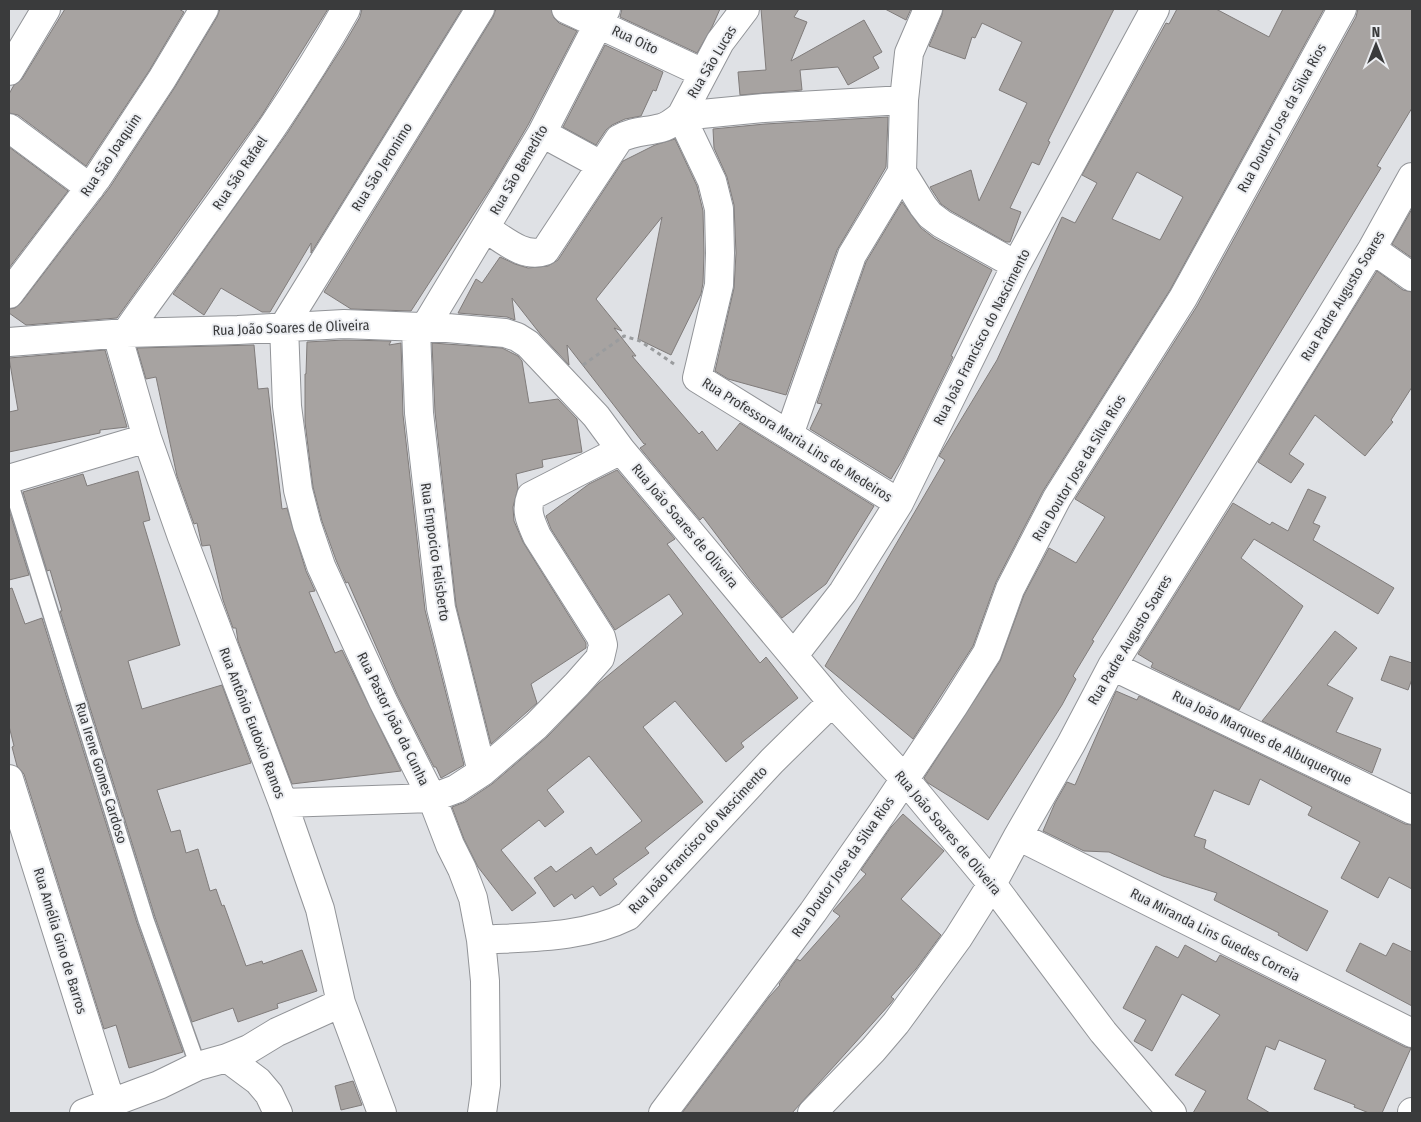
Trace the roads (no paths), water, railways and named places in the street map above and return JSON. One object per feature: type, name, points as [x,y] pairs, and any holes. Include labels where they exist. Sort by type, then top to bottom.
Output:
[{"type":"street","points":[[9,72],[46,9]]},
{"type":"street","name":"Rua São Joaquim","points":[[9,294],[90,188],[162,79],[204,9]]},
{"type":"street","name":"Rua São Rafael","points":[[121,333],[172,268],[235,182],[326,44],[346,9]]},
{"type":"street","name":"Rua São Jeronimo","points":[[284,326],[480,9]]},
{"type":"street","name":"Rua Oito","points":[[566,9],[602,16],[704,73]]},
{"type":"street","name":"Rua São Lucas","points":[[681,116],[720,42],[745,9]]},
{"type":"street","points":[[789,435],[852,255],[902,172],[904,100],[909,53],[928,9]]},
{"type":"street","name":"Rua João Francisco do Nascimento","points":[[794,655],[843,592],[899,503],[1016,266],[1155,9]]},
{"type":"street","name":"Rua Doutor Jose da Silva Rios","points":[[663,1113],[813,912],[882,813],[987,653],[1010,590],[1057,498],[1182,298],[1342,9]]},
{"type":"street","name":"Rua São Benedito","points":[[421,328],[485,228],[542,132],[602,16]]},
{"type":"street","points":[[485,228],[527,254],[537,254],[546,251],[619,138],[628,133],[660,128],[671,124],[681,116],[764,108],[904,100]]},
{"type":"street","name":"Rua Professora Maria Lins de Medeiros","points":[[681,116],[712,181],[719,209],[719,285],[697,378],[899,503]]},
{"type":"street","points":[[9,128],[90,188]]},
{"type":"street","points":[[542,132],[601,165]]},
{"type":"street","points":[[902,172],[930,215],[942,224],[1016,266]]},
{"type":"street","name":"Rua Padre Augusto Soares","points":[[812,1113],[873,1050],[896,1023],[958,938],[992,884],[1112,666],[1372,249],[1412,177]]},
{"type":"street","points":[[1372,249],[1412,278]]},
{"type":"street","name":"Rua João Soares de Oliveira","points":[[9,342],[121,333],[238,330],[344,324],[505,333],[517,337],[528,344],[596,416],[621,450],[832,702],[904,778],[992,884],[1103,1032],[1172,1113]]},
{"type":"street","name":"Rua Pastor João da Cunha","points":[[284,326],[287,406],[298,490],[307,525],[321,566],[383,701],[432,798],[473,898],[481,940],[484,981],[486,1085],[482,1113]]},
{"type":"street","name":"Rua Empocico Felisberto","points":[[421,328],[419,412],[441,608],[482,772]]},
{"type":"street","name":"Rua Antônio Eudoxio Ramos","points":[[121,333],[147,438],[182,537],[283,803],[320,909],[342,1003],[382,1113]]},
{"type":"street","points":[[9,479],[147,438]]},
{"type":"street","points":[[283,803],[432,798],[456,789],[482,772],[536,726],[597,662],[602,653],[603,645],[601,636],[542,543],[530,520],[528,505],[531,496],[621,450]]},
{"type":"street","name":"Rua João Marques de Albuquerque","points":[[1112,666],[1412,810]]},
{"type":"street","name":"Rua João Francisco do Nascimento","points":[[481,940],[558,934],[612,925],[628,916],[772,761],[832,702]]},
{"type":"street","name":"Rua Amélia Gino de Barros","points":[[9,779],[119,1105]]},
{"type":"street","name":"Rua Miranda Lins Guedes Correia","points":[[1018,836],[1412,1033]]},
{"type":"street","points":[[84,1113],[119,1105],[198,1066],[250,1049],[277,1032],[342,1003]]},
{"type":"street","points":[[227,1058],[258,1081],[270,1094],[278,1113]]},
{"type":"lane","name":"Rua Irene Gomes Cardoso","points":[[9,479],[146,920],[198,1066]]}]
